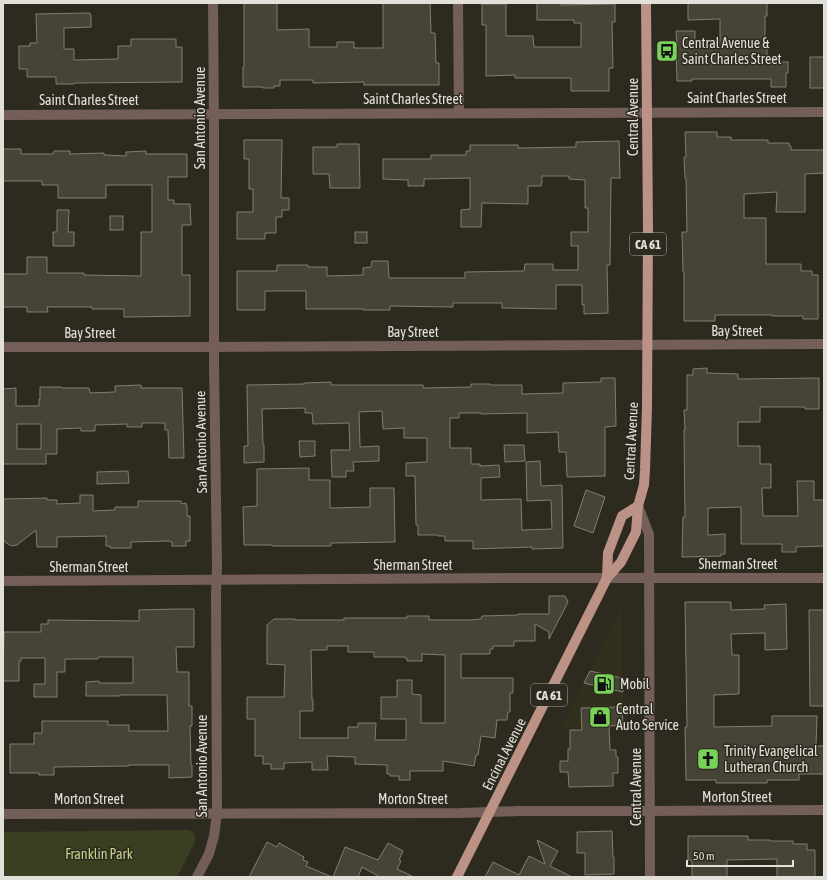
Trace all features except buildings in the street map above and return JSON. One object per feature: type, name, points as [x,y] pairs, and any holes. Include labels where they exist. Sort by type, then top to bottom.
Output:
[{"type":"main road","name":"Central Avenue","points":[[638,506],[644,484],[647,408],[646,3]]},
{"type":"main road","name":"Encinal Avenue","points":[[607,578],[608,553],[622,516],[638,506]]},
{"type":"main road","name":"Encinal Avenue","points":[[457,877],[607,578],[621,562],[636,532],[638,506]]},
{"type":"street","name":"San Antonio Avenue","points":[[197,877],[209,854],[214,836],[217,813],[217,564],[212,3]]},
{"type":"street","points":[[458,3],[459,113]]},
{"type":"street","name":"Saint Charles Street","points":[[3,115],[824,112]]},
{"type":"street","name":"Bay Street","points":[[3,347],[824,344]]},
{"type":"street","name":"Central Avenue","points":[[638,506],[649,534],[650,877]]},
{"type":"street","name":"Sherman Street","points":[[3,581],[824,578]]},
{"type":"street","name":"Morton Street","points":[[3,814],[461,813],[519,810],[824,810]]},
{"type":"shaded area","points":[[622,608],[623,727],[561,728]]},
{"type":"green space","name":"Franklin Park","points":[[189,830],[195,835],[195,842],[177,877],[3,877],[3,832]]},
{"type":"place","name":"Central Avenue & Saint Charles Street","points":[[667,51]]},
{"type":"place","name":"Mobil","points":[[604,684]]},
{"type":"place","name":"Central Auto Service","points":[[600,717]]},
{"type":"place","name":"Trinity Evangelical Lutheran Church","points":[[708,759]]}]
